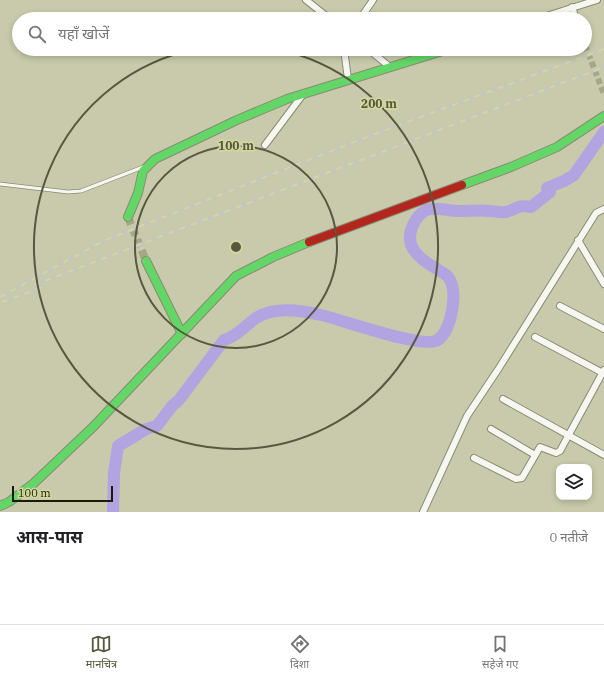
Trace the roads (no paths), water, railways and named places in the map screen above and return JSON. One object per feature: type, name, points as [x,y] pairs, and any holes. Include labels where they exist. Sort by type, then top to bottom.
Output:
[{"type":"street","points":[[306,0],[321,12]]},
{"type":"street","points":[[365,12],[373,0]]},
{"type":"street","points":[[557,12],[597,0]]},
{"type":"street","points":[[572,7],[574,12]]},
{"type":"street","points":[[345,56],[348,78]]},
{"type":"street","points":[[377,56],[390,67]]},
{"type":"street","points":[[128,218],[129,212],[138,193],[143,171],[154,159],[235,121],[304,93],[348,78],[426,56]]},
{"type":"street","points":[[265,145],[304,93]]},
{"type":"street","points":[[0,506],[9,502],[34,483],[93,427],[236,276],[273,257],[329,234],[517,164],[556,147],[604,116]]},
{"type":"street","points":[[425,511],[467,416],[499,368],[578,240],[596,213],[604,210]]},
{"type":"street","points":[[578,240],[604,284]]},
{"type":"street","points":[[146,261],[182,334]]},
{"type":"street","points":[[560,306],[604,330]]},
{"type":"street","points":[[474,458],[518,480],[522,478],[541,447],[559,452],[603,371],[535,337]]},
{"type":"street","points":[[503,399],[604,455]]},
{"type":"street","points":[[491,429],[535,455]]},
{"type":"lane","points":[[0,184],[68,192],[81,191],[147,165]]},
{"type":"waterway","points":[[113,512],[114,473],[118,446],[146,429],[157,426],[172,406],[179,400],[224,340],[237,333],[263,314],[279,310],[321,315],[399,338],[429,342],[438,340],[443,335],[450,319],[453,301],[452,284],[445,274],[424,261],[411,246],[410,233],[418,217],[423,212],[434,209],[503,212],[519,207],[531,207],[550,192],[547,188],[574,175],[604,132]]},
{"type":"tunnel","points":[[589,56],[604,94]]},
{"type":"tunnel","points":[[128,217],[146,261]]},
{"type":"railway","points":[[592,53],[604,49]]},
{"type":"railway","points":[[0,297],[103,241],[359,140],[585,56]]},
{"type":"railway","points":[[34,285],[604,67]]},
{"type":"railway","points":[[2,302],[43,287]]}]
